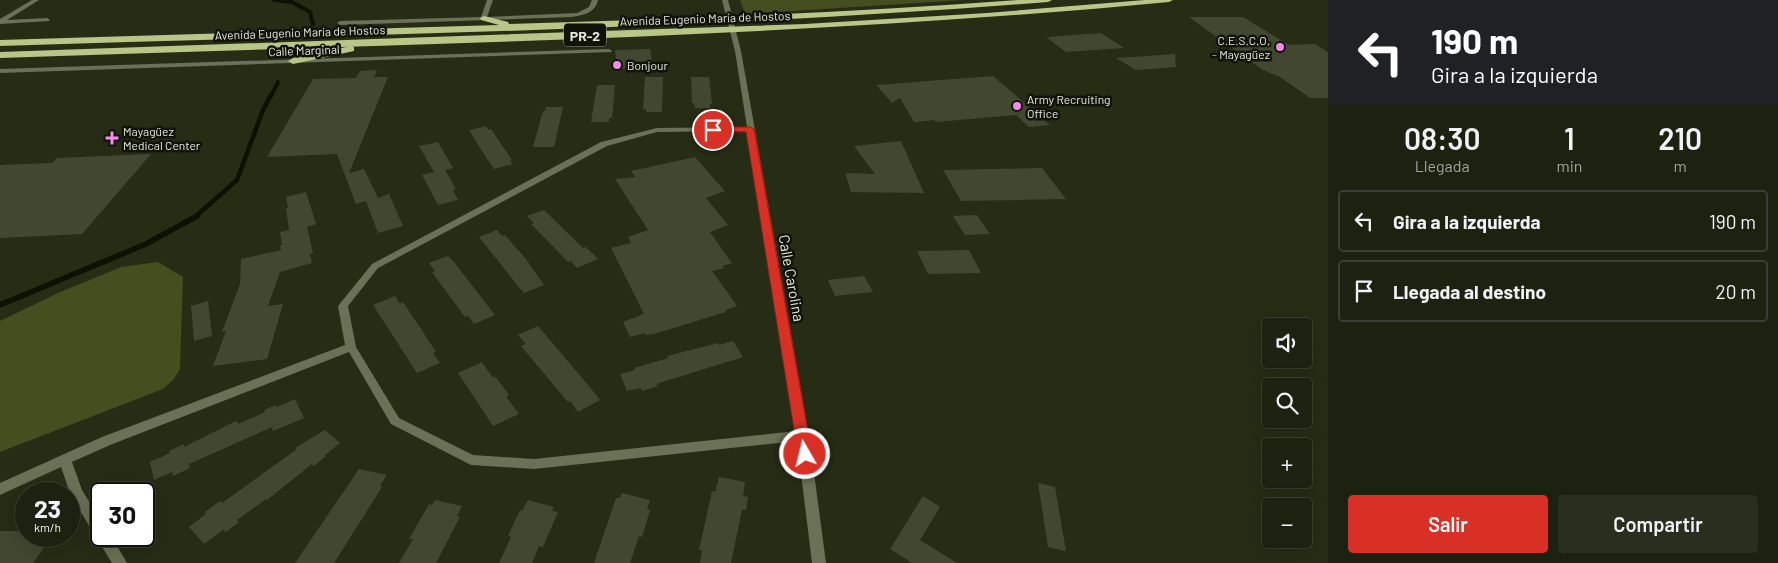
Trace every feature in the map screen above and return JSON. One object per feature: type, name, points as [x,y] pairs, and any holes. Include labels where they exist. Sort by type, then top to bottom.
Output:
[{"type":"highway","name":"Avenida Eugenio María de Hostos","points":[[0,43],[528,28],[730,20],[895,12],[1048,0]]},
{"type":"highway","name":"Avenida Eugenio María de Hostos","points":[[0,55],[732,31],[1021,15],[1169,0]]},
{"type":"highway","points":[[484,18],[499,23],[528,28]]},
{"type":"highway","points":[[337,33],[379,22]]},
{"type":"highway","points":[[293,61],[389,41]]},
{"type":"street","points":[[0,21],[36,0]]},
{"type":"street","points":[[484,18],[490,0]]},
{"type":"street","name":"Calle Marginal","points":[[340,23],[578,14],[590,10],[595,5],[595,0]]},
{"type":"street","name":"Calle Carolina","points":[[726,0],[738,51],[803,435],[819,563]]},
{"type":"street","points":[[0,21],[47,20]]},
{"type":"street","name":"Calle Marginal","points":[[0,71],[609,51]]},
{"type":"street","points":[[750,129],[657,130],[604,144],[375,266],[343,306],[352,348],[396,421],[471,460],[534,464],[803,435]]},
{"type":"street","points":[[0,489],[64,459],[352,348]]},
{"type":"street","points":[[64,459],[76,492],[90,515]]},
{"type":"street","points":[[111,547],[120,563]]},
{"type":"green space","points":[[740,0],[964,0],[745,14]]},
{"type":"green space","points":[[158,262],[183,277],[180,369],[173,380],[163,389],[0,452],[0,321],[58,293],[121,267]]},
{"type":"building","name":"C.E.S.C.O. - Mayagüez","points":[[1189,17],[1243,17],[1289,45],[1315,44],[1328,52],[1328,98],[1310,98],[1280,77],[1263,70]]},
{"type":"building","points":[[1101,33],[1124,48],[1066,52],[1046,37]]},
{"type":"building","points":[[650,49],[653,67],[617,69],[615,50]]},
{"type":"building","points":[[1175,54],[1176,67],[1136,70],[1116,58]]},
{"type":"building","points":[[377,70],[374,77],[388,77],[349,173],[364,169],[378,198],[389,194],[403,226],[378,233],[366,201],[356,204],[337,154],[267,157],[313,79],[356,78],[360,71]]},
{"type":"building","points":[[993,76],[1050,125],[1029,127],[1016,115],[936,122],[934,120],[914,122],[900,98],[892,103],[876,85]]},
{"type":"building","points":[[645,77],[663,77],[662,112],[646,112],[646,109],[643,109]]},
{"type":"building","points":[[691,77],[709,77],[712,104],[710,104],[710,108],[695,108],[694,103],[692,103]]},
{"type":"building","points":[[597,85],[615,85],[612,118],[609,118],[609,122],[591,122]]},
{"type":"building","points":[[546,107],[563,107],[554,147],[533,147],[543,111],[545,111]]},
{"type":"building","points":[[486,126],[488,130],[491,129],[513,164],[494,169],[469,130]]},
{"type":"building","points":[[901,141],[924,193],[851,192],[845,173],[875,174],[854,146]]},
{"type":"building","points":[[438,142],[453,168],[445,170],[456,189],[453,190],[458,200],[438,205],[422,175],[434,172],[419,146]]},
{"type":"building","points":[[151,154],[82,234],[0,238],[0,165],[52,163],[57,158]]},
{"type":"building","points":[[695,157],[725,191],[706,198],[728,225],[710,232],[732,263],[722,266],[724,268],[712,271],[737,306],[725,310],[726,312],[654,334],[646,335],[645,333],[630,337],[623,322],[644,314],[611,248],[631,243],[628,237],[648,230],[615,179],[635,177],[631,171]]},
{"type":"building","points":[[1042,168],[1066,199],[961,201],[943,170]]},
{"type":"building","points":[[306,192],[316,224],[307,227],[313,253],[310,254],[312,263],[280,272],[268,306],[283,304],[267,359],[213,366],[226,331],[222,332],[240,284],[241,259],[281,250],[280,232],[289,230],[286,197]]},
{"type":"building","points":[[544,210],[583,248],[586,247],[598,259],[577,268],[571,261],[568,262],[531,224],[534,223],[527,216]]},
{"type":"building","points":[[977,215],[990,234],[965,235],[953,216]]},
{"type":"building","points":[[497,230],[502,236],[505,235],[526,259],[544,285],[524,293],[518,286],[479,237]]},
{"type":"building","points":[[969,250],[981,273],[928,274],[917,251]]},
{"type":"building","points":[[448,256],[495,315],[474,324],[468,316],[465,317],[432,272],[435,271],[429,263]]},
{"type":"building","points":[[864,276],[873,292],[835,296],[828,280]]},
{"type":"building","points":[[395,296],[400,304],[403,302],[436,352],[433,353],[440,363],[417,373],[373,305]]},
{"type":"building","points":[[208,301],[212,336],[194,341],[191,306]]},
{"type":"building","points":[[538,326],[600,400],[578,412],[521,346],[526,344],[518,335]]},
{"type":"building","points":[[733,341],[743,357],[656,384],[658,386],[642,391],[641,388],[627,391],[620,374],[668,358],[667,356]]},
{"type":"building","points":[[482,362],[493,378],[495,376],[509,395],[506,397],[519,414],[493,426],[458,373]]},
{"type":"building","points":[[295,399],[304,418],[273,431],[272,427],[189,464],[190,468],[173,476],[172,472],[154,480],[150,462],[170,453],[169,451],[184,444],[184,447],[236,421],[238,424],[265,412],[264,410],[276,405],[277,407]]},
{"type":"building","points":[[325,430],[340,443],[314,466],[312,464],[267,500],[237,520],[239,522],[226,532],[223,530],[204,544],[189,527],[220,501],[222,503],[297,449],[295,448]]},
{"type":"building","points":[[359,469],[387,475],[380,486],[382,487],[334,563],[295,563]]},
{"type":"building","points":[[719,477],[745,482],[743,496],[748,497],[746,510],[742,510],[731,563],[700,563],[702,550],[699,550],[712,491],[715,492]]},
{"type":"building","points":[[1038,483],[1055,487],[1066,551],[1048,547]]},
{"type":"building","points":[[622,493],[650,500],[647,509],[650,510],[642,537],[639,536],[630,563],[594,563],[616,498],[620,498]]},
{"type":"building","points":[[923,496],[940,507],[920,540],[957,563],[912,563],[890,549]]},
{"type":"building","points":[[435,500],[462,506],[457,516],[460,517],[436,563],[399,563],[413,539],[409,539],[429,504],[432,505]]},
{"type":"building","points":[[528,500],[554,507],[552,511],[558,512],[543,547],[539,546],[532,563],[499,563],[511,537],[508,536],[520,510],[522,511]]},
{"type":"building","points":[[0,531],[15,531],[15,547],[44,547],[33,563],[0,563]]},
{"type":"waterway","points":[[274,0],[292,2],[310,12],[313,24]]},
{"type":"waterway","points":[[271,96],[278,82]]},
{"type":"waterway","points":[[195,217],[237,180],[263,110],[271,95]]},
{"type":"waterway","points":[[0,305],[146,244],[197,216]]},
{"type":"place","name":"C.E.S.C.O. - Mayagüez","points":[[1280,47]]},
{"type":"place","name":"Bonjour","points":[[617,65]]},
{"type":"place","name":"Army Recruiting Office","points":[[1017,106]]},
{"type":"place","name":"Mayagüez Medical Center","points":[[112,138]]},
{"type":"route","points":[[713,130],[750,129],[805,454]]}]
